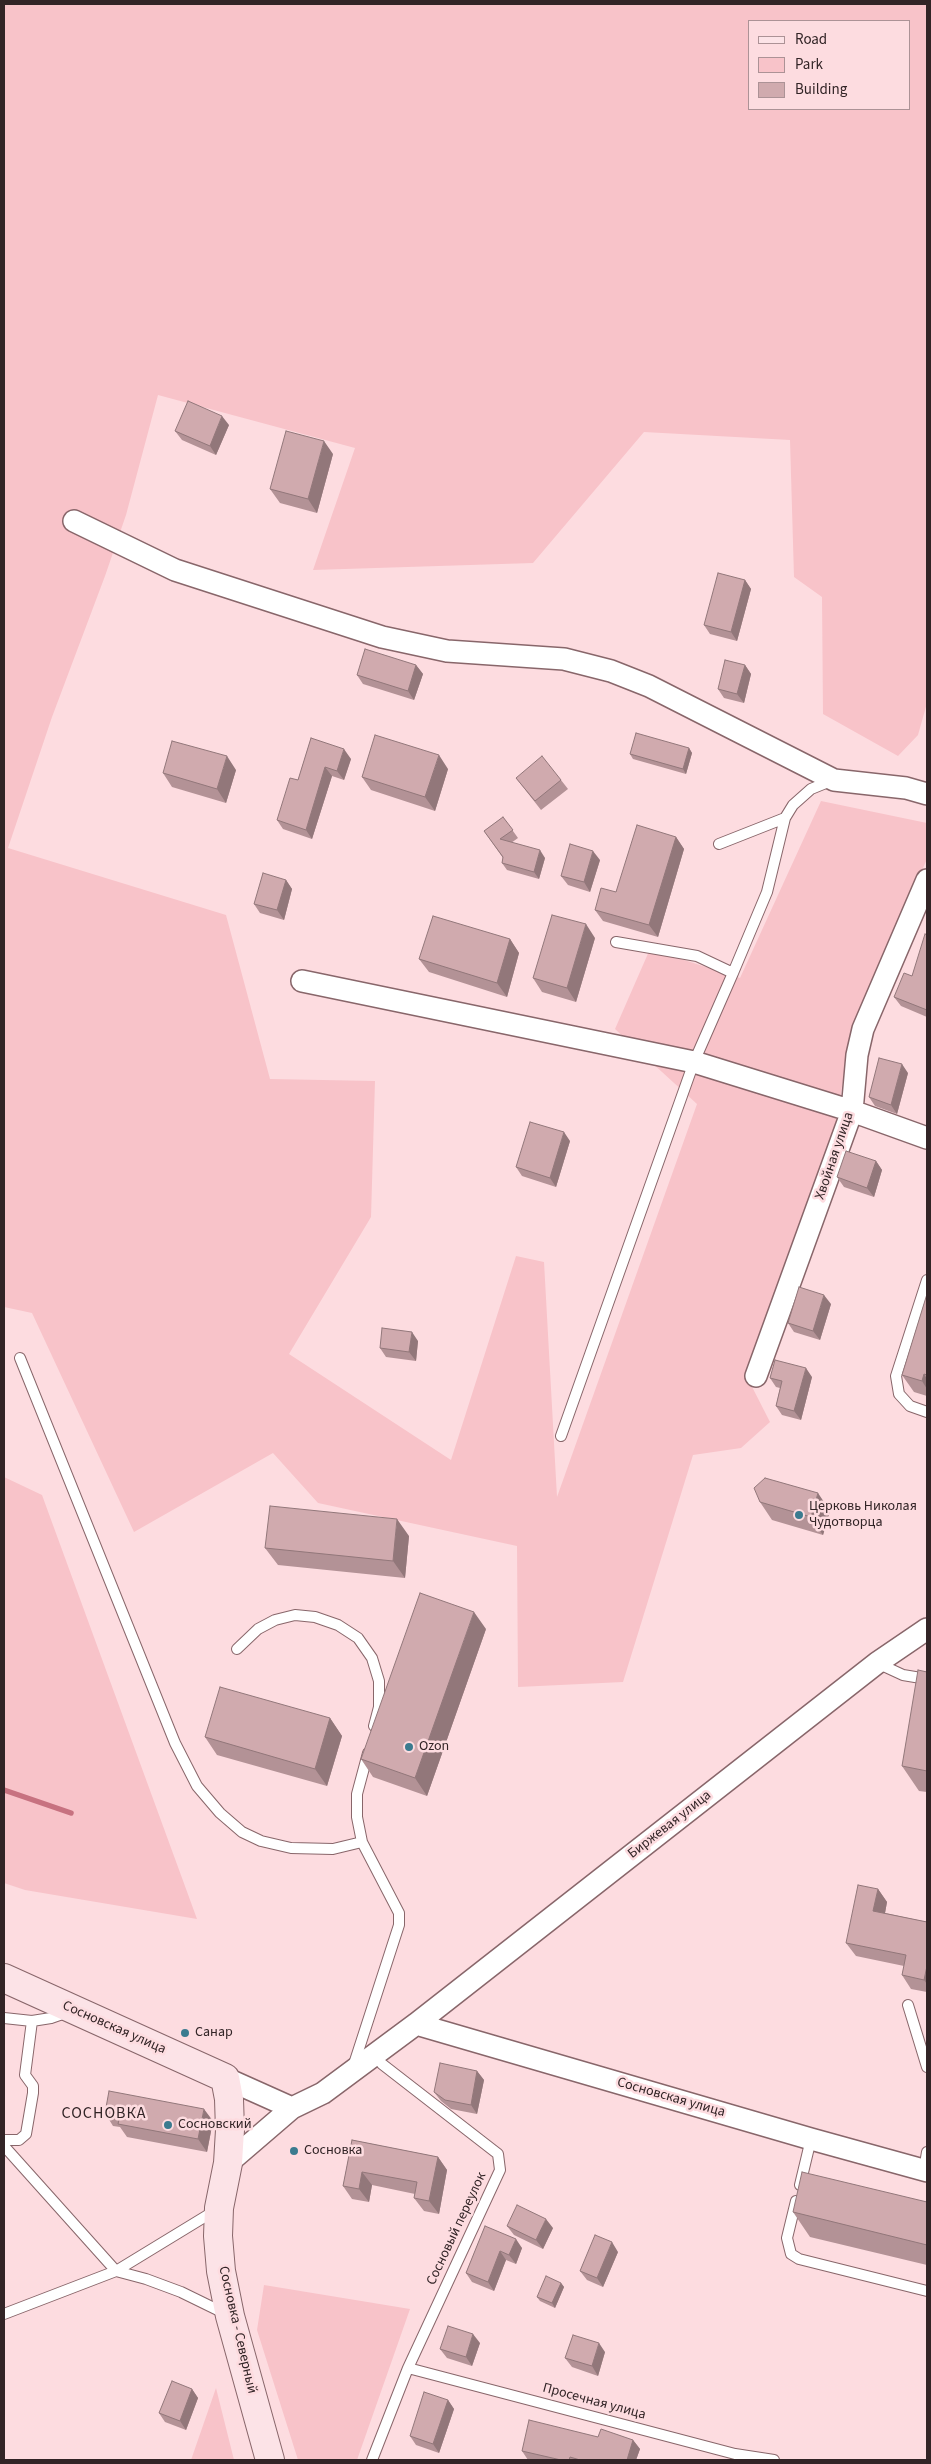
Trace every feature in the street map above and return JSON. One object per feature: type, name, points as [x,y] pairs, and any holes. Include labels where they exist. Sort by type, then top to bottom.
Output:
[{"type":"street","points":[[74,520],[175,570],[382,637],[447,651],[564,659],[611,671],[649,686],[834,780],[906,788],[927,794]]},
{"type":"street","name":"Хвойная улица","points":[[756,1376],[852,1111],[856,1055],[863,1030],[927,880]]},
{"type":"street","points":[[302,981],[694,1062],[852,1111],[927,1138]]},
{"type":"street","name":"Биржевая улица","points":[[228,2163],[292,2108],[323,2093],[375,2055],[877,1663],[927,1629]]},
{"type":"street","name":"Сосновская улица","points":[[4,1978],[225,2078]]},
{"type":"street","name":"Сосновская улица","points":[[416,2024],[811,2140],[926,2164]]},
{"type":"street","points":[[225,2078],[292,2108]]},
{"type":"street","name":"Сосновка - Северный","points":[[225,2078],[229,2099],[230,2130],[228,2163],[219,2208],[218,2236],[221,2271],[230,2316],[270,2460]]},
{"type":"lane","points":[[561,1436],[694,1062],[767,892],[785,818],[794,805],[811,789],[834,780]]},
{"type":"lane","points":[[720,844],[785,818]]},
{"type":"lane","points":[[616,942],[697,956],[733,973]]},
{"type":"lane","points":[[927,1280],[896,1376],[899,1394],[910,1406],[927,1412]]},
{"type":"lane","points":[[20,1358],[175,1743],[197,1786],[220,1813],[235,1826],[261,1841],[291,1848],[333,1849],[362,1842]]},
{"type":"lane","points":[[237,1649],[258,1629],[275,1620],[295,1615],[315,1617],[338,1625],[358,1638],[372,1658],[379,1689],[379,1706],[357,1794],[357,1817],[362,1842],[399,1913],[399,1925],[351,2073]]},
{"type":"lane","points":[[877,1663],[903,1674],[927,1679]]},
{"type":"lane","points":[[908,2005],[927,2067]]},
{"type":"lane","points":[[4,2018],[32,2021],[51,2018],[74,2010]]},
{"type":"lane","points":[[4,2140],[19,2140],[26,2134],[33,2093],[33,2086],[25,2075],[32,2021]]},
{"type":"lane","name":"Сосновый переулок","points":[[372,2460],[408,2368],[500,2170],[498,2154],[382,2064],[375,2055]]},
{"type":"lane","points":[[811,2140],[787,2238],[791,2254],[799,2259],[927,2291]]},
{"type":"lane","points":[[4,2146],[116,2271],[146,2279],[181,2292],[230,2316]]},
{"type":"lane","points":[[4,2314],[116,2271],[219,2208]]},
{"type":"lane","name":"Просечная улица","points":[[408,2368],[736,2454],[774,2460]]},
{"type":"green space","points":[[4,4],[927,4],[927,703],[918,735],[898,756],[823,714],[822,597],[794,577],[790,440],[644,432],[533,563],[313,570],[355,448],[158,395],[126,515],[52,717],[8,848],[226,915],[270,1079],[375,1081],[371,1217],[289,1354],[451,1460],[516,1256],[544,1262],[557,1497],[697,1104],[615,1029],[650,949],[740,978],[821,801],[927,823],[927,859],[851,1029],[833,1144],[746,1375],[770,1422],[741,1448],[693,1455],[623,1682],[518,1687],[517,1546],[318,1503],[273,1453],[134,1532],[32,1313],[4,1307]]},
{"type":"green space","points":[[4,1477],[42,1495],[197,1919],[25,1890],[4,1883]]},
{"type":"green space","points":[[264,2285],[410,2309],[357,2460],[298,2460],[257,2330]]},
{"type":"green space","points":[[216,2388],[234,2460],[191,2460]]},
{"type":"building","points":[[188,401],[222,416],[210,446],[175,431]]},
{"type":"building","points":[[286,431],[324,441],[308,499],[270,489]]},
{"type":"building","points":[[718,573],[745,580],[731,632],[704,625]]},
{"type":"building","points":[[365,649],[416,665],[408,691],[357,675]]},
{"type":"building","points":[[725,660],[745,665],[737,694],[718,689]]},
{"type":"building","points":[[636,733],[689,748],[683,769],[630,754]]},
{"type":"building","points":[[375,735],[439,755],[425,797],[362,777]]},
{"type":"building","points":[[311,738],[344,749],[337,771],[325,767],[306,830],[277,820],[290,778],[298,780]]},
{"type":"building","points":[[172,741],[227,756],[217,789],[163,773]]},
{"type":"building","points":[[542,756],[561,780],[535,801],[516,778]]},
{"type":"building","points":[[503,817],[513,830],[500,839],[540,850],[534,872],[502,863],[503,857],[484,831]]},
{"type":"building","points":[[637,825],[676,837],[649,925],[595,910],[601,888],[616,892]]},
{"type":"building","points":[[570,844],[593,851],[584,882],[561,876]]},
{"type":"building","points":[[263,873],[286,880],[277,910],[254,904]]},
{"type":"building","points":[[552,915],[586,924],[567,988],[533,978]]},
{"type":"building","points":[[433,916],[510,939],[497,983],[419,959]]},
{"type":"building","points":[[925,934],[927,935],[927,1010],[894,997],[904,973],[912,976]]},
{"type":"building","points":[[879,1058],[902,1064],[891,1105],[869,1097]]},
{"type":"building","points":[[530,1122],[564,1132],[550,1178],[516,1167]]},
{"type":"building","points":[[846,1151],[876,1161],[867,1188],[837,1177]]},
{"type":"building","points":[[799,1287],[824,1295],[813,1331],[788,1323]]},
{"type":"building","points":[[927,1294],[927,1375],[924,1374],[922,1381],[902,1375]]},
{"type":"building","points":[[382,1328],[412,1332],[409,1352],[380,1348]]},
{"type":"building","points":[[775,1360],[806,1368],[794,1411],[776,1406],[782,1381],[770,1378]]},
{"type":"building","points":[[765,1478],[818,1493],[811,1517],[760,1502],[754,1488]]},
{"type":"building","points":[[270,1506],[397,1519],[393,1561],[265,1548]]},
{"type":"building","points":[[420,1593],[474,1612],[415,1778],[361,1759]]},
{"type":"building","points":[[918,1670],[927,1672],[927,1771],[902,1766]]},
{"type":"building","points":[[220,1687],[330,1718],[315,1769],[205,1737]]},
{"type":"building","points":[[858,1885],[878,1889],[873,1911],[927,1922],[927,1966],[924,1980],[902,1975],[906,1955],[846,1943]]},
{"type":"building","points":[[440,2063],[477,2071],[471,2105],[445,2100],[434,2092]]},
{"type":"building","points":[[109,2091],[204,2109],[198,2139],[118,2124],[120,2116],[105,2113]]},
{"type":"building","points":[[352,2140],[438,2157],[429,2201],[414,2198],[417,2182],[362,2172],[359,2189],[343,2186]]},
{"type":"building","points":[[802,2172],[927,2202],[927,2245],[793,2212]]},
{"type":"building","points":[[517,2205],[546,2219],[536,2240],[507,2226]]},
{"type":"building","points":[[485,2226],[516,2239],[509,2255],[500,2251],[488,2282],[466,2273]]},
{"type":"building","points":[[595,2235],[612,2242],[597,2278],[580,2271]]},
{"type":"building","points":[[546,2276],[561,2283],[552,2303],[537,2297]]},
{"type":"building","points":[[448,2326],[473,2334],[466,2357],[440,2349]]},
{"type":"building","points":[[573,2335],[599,2343],[592,2366],[565,2358]]},
{"type":"building","points":[[172,2381],[192,2389],[180,2421],[159,2413]]},
{"type":"building","points":[[424,2392],[448,2400],[433,2444],[410,2436]]},
{"type":"building","points":[[529,2420],[598,2437],[601,2429],[633,2440],[627,2460],[580,2460],[570,2457],[569,2460],[561,2460],[522,2451]]},
{"type":"waterway","points":[[4,1790],[71,1813]]},
{"type":"place","name":"Церковь Николая Чудотворца","points":[[799,1515]]},
{"type":"place","name":"Ozon","points":[[409,1747]]},
{"type":"place","name":"Санар","points":[[185,2033]]},
{"type":"place","name":"Сосновский","points":[[168,2125]]},
{"type":"place","name":"Сосновка","points":[[294,2151]]},
{"type":"district","name":"СОСНОВКА","points":[[104,2114]]}]
